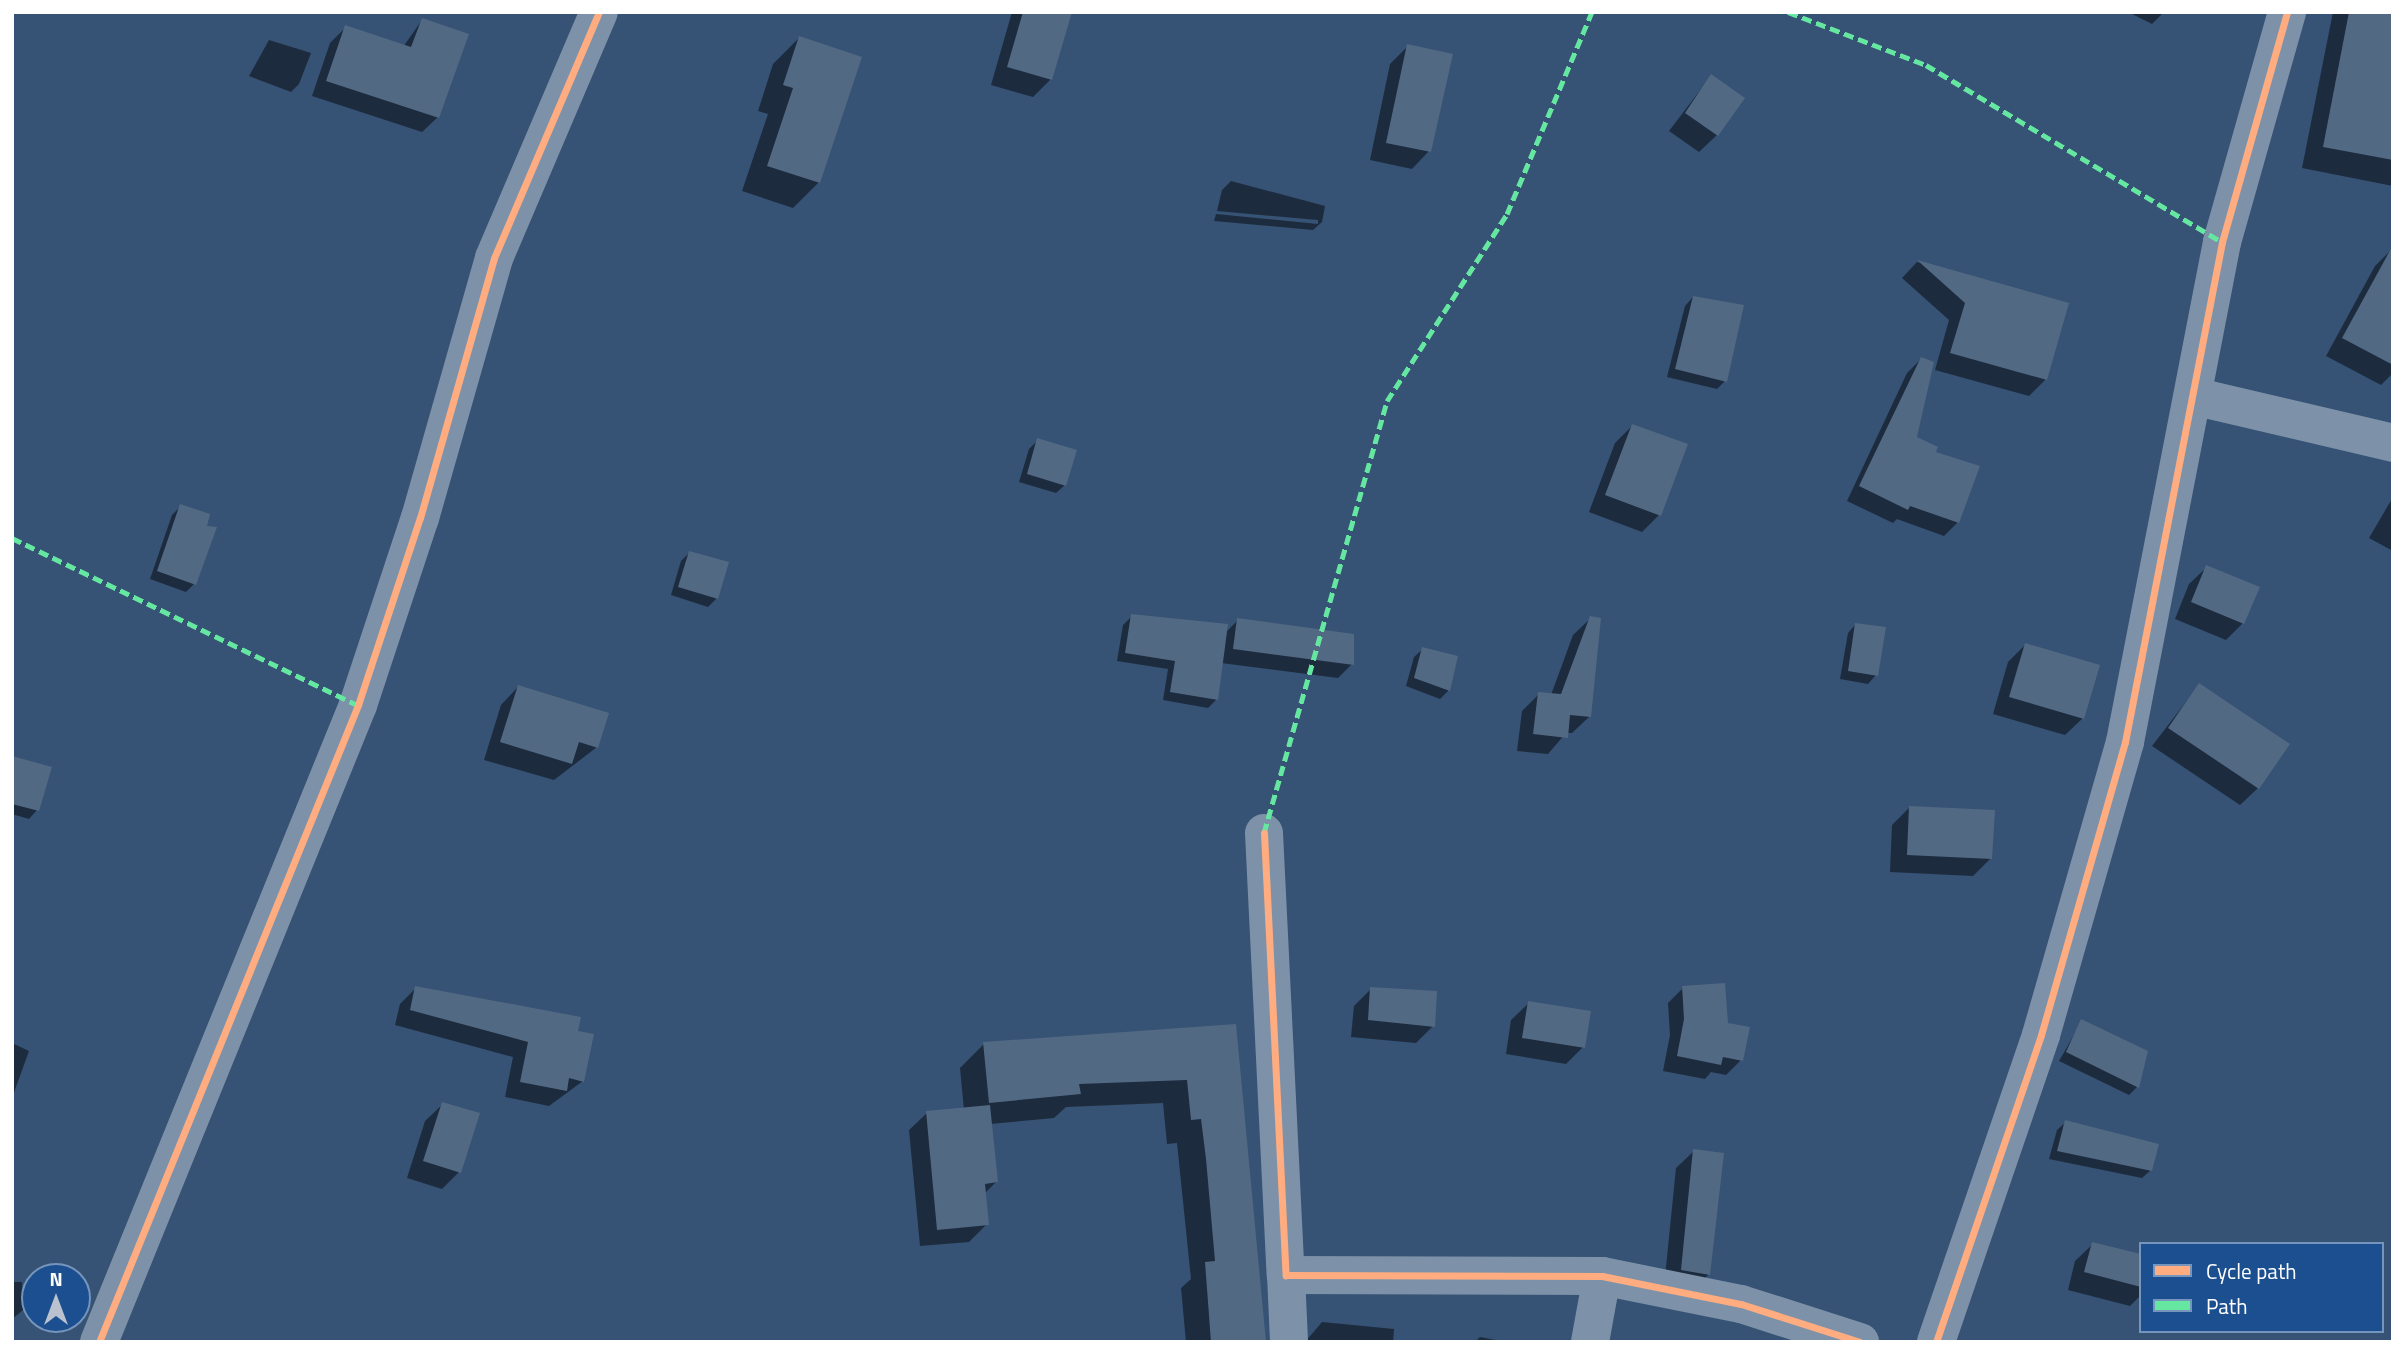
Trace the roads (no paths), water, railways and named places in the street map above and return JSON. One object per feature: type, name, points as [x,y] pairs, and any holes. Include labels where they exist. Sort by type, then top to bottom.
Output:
[{"type":"street","points":[[99,1342],[358,705],[420,518],[494,258],[599,12]]},
{"type":"street","points":[[1936,1342],[2041,1035],[2125,742],[2222,242],[2287,12]]},
{"type":"street","points":[[2193,396],[2393,443]]},
{"type":"street","points":[[1264,833],[1289,1342]]},
{"type":"street","points":[[1286,1275],[1602,1276],[1741,1304],[1860,1342]]},
{"type":"street","points":[[1590,1342],[1602,1276]]}]
